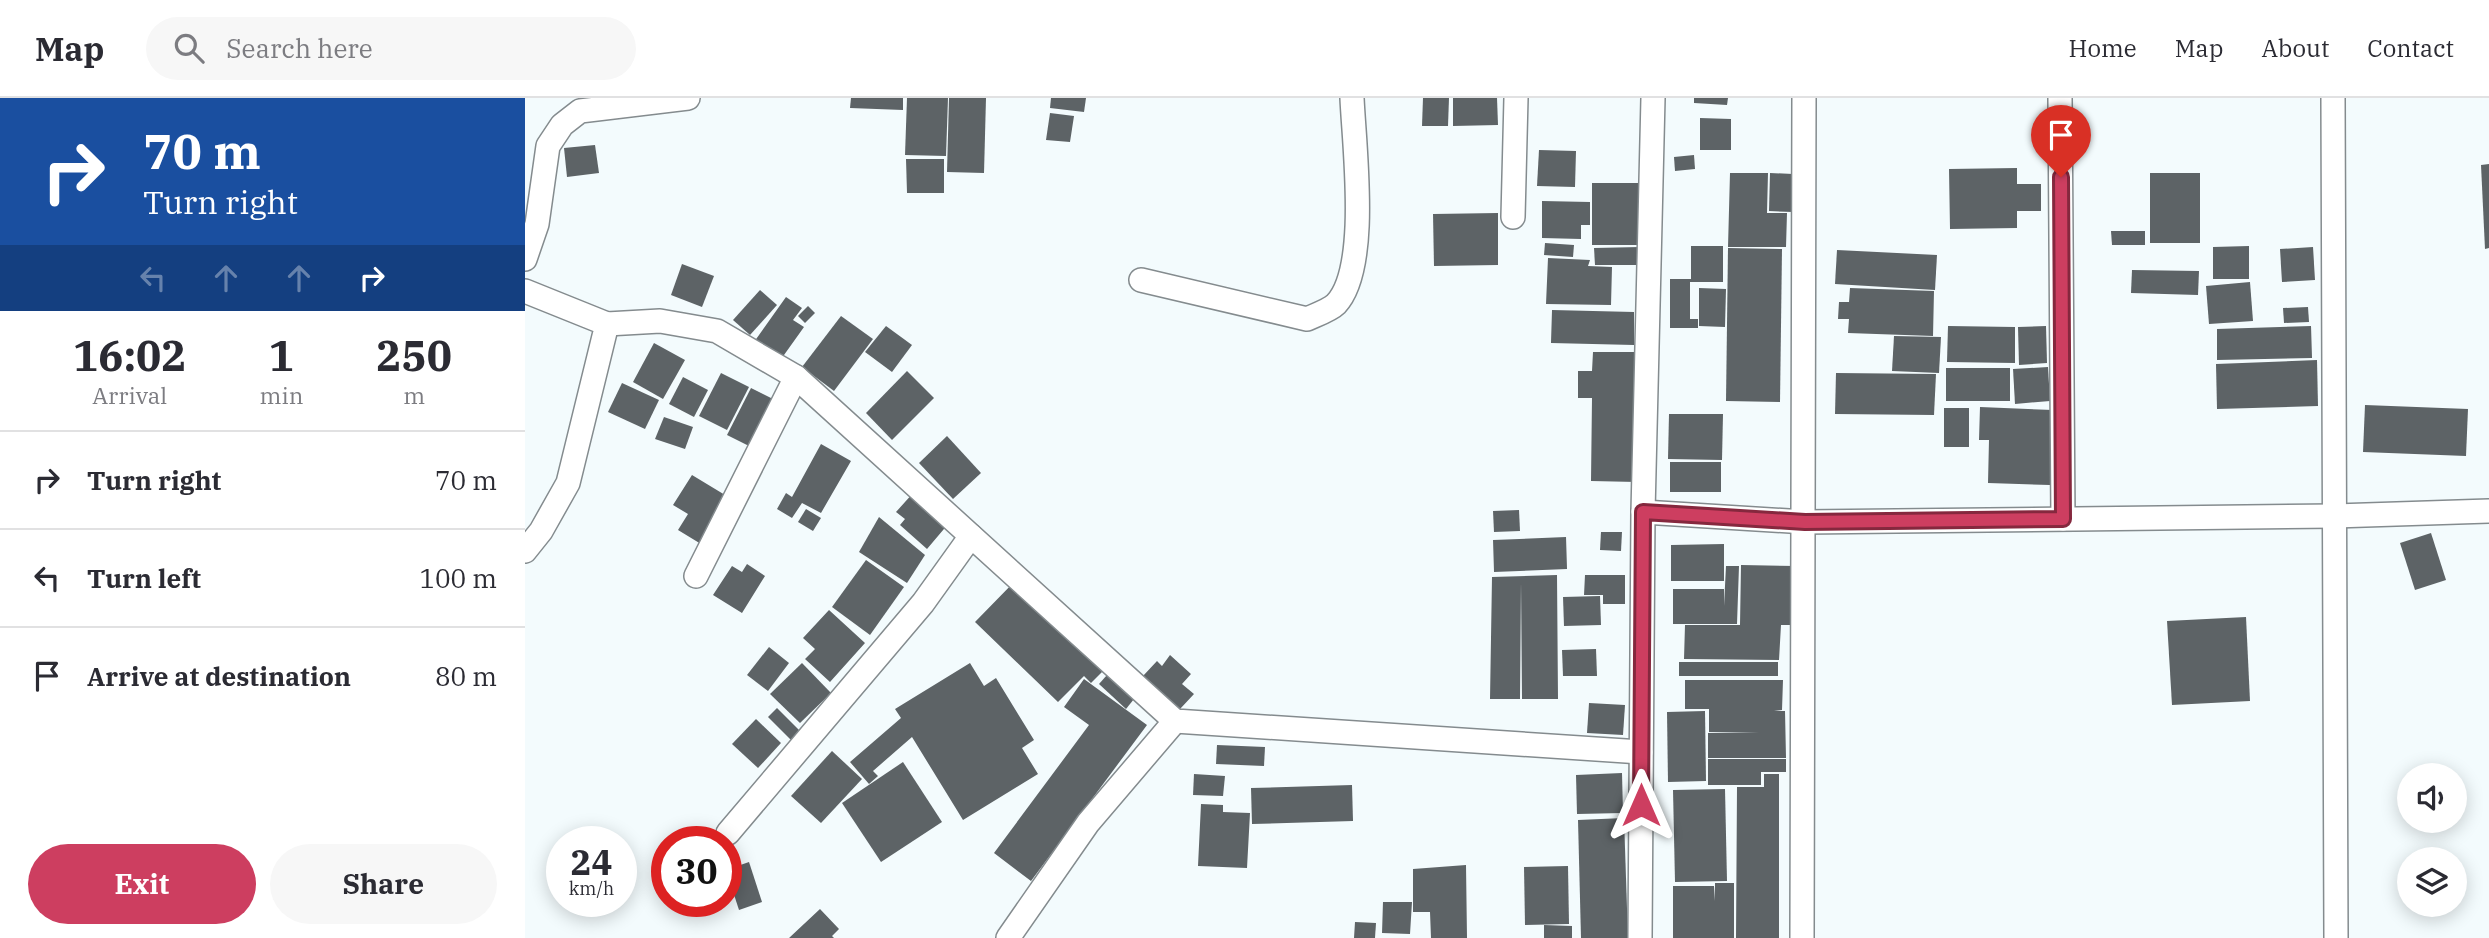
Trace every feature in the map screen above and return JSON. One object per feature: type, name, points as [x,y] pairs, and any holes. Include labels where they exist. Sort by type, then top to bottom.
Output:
[{"type":"street","points":[[525,259],[537,225],[548,146],[562,125],[580,111],[688,98]]},
{"type":"street","points":[[1141,280],[1307,319],[1336,303],[1354,266],[1357,221],[1352,98]]},
{"type":"street","points":[[1513,218],[1516,98]]},
{"type":"street","points":[[1640,938],[1643,512],[1653,98]]},
{"type":"street","points":[[1802,938],[1804,98]]},
{"type":"street","points":[[2060,98],[2063,519]]},
{"type":"street","points":[[2333,98],[2336,938]]},
{"type":"street","points":[[525,290],[607,324],[660,321],[717,331],[796,377],[1175,721],[1641,752]]},
{"type":"street","points":[[525,551],[541,531],[568,483],[607,324]]},
{"type":"street","points":[[697,576],[796,377]]},
{"type":"street","points":[[1643,512],[1805,522],[2335,516],[2489,511]]},
{"type":"street","points":[[734,826],[923,603],[971,536]]},
{"type":"street","points":[[1008,938],[1089,823],[1175,721]]},
{"type":"building","points":[[851,98],[903,98],[903,110],[850,108]]},
{"type":"building","points":[[907,98],[948,98],[946,156],[905,155]]},
{"type":"building","points":[[949,98],[986,98],[984,173],[947,172]]},
{"type":"building","points":[[1051,98],[1086,98],[1084,112],[1050,108]]},
{"type":"building","points":[[1423,98],[1449,98],[1448,126],[1422,126]]},
{"type":"building","points":[[1453,98],[1497,98],[1498,125],[1453,126]]},
{"type":"building","points":[[1694,98],[1728,98],[1727,105],[1694,103]]},
{"type":"building","points":[[1050,113],[1074,116],[1070,142],[1046,140]]},
{"type":"building","points":[[1700,118],[1731,119],[1731,150],[1700,150]]},
{"type":"building","points":[[595,145],[599,173],[567,177],[564,148]]},
{"type":"building","points":[[1539,150],[1576,151],[1575,187],[1537,186]]},
{"type":"building","points":[[1694,155],[1695,169],[1675,171],[1674,157]]},
{"type":"building","points":[[906,159],[944,159],[944,193],[907,193]]},
{"type":"building","points":[[2489,164],[2489,248],[2485,249],[2481,165]]},
{"type":"building","points":[[2017,168],[2017,184],[2041,184],[2041,211],[2017,211],[2017,228],[1950,229],[1949,169]]},
{"type":"building","points":[[1730,173],[1768,173],[1767,213],[1787,213],[1786,247],[1728,247]]},
{"type":"building","points":[[1770,173],[1793,174],[1793,212],[1769,211]]},
{"type":"building","points":[[2150,173],[2200,173],[2200,243],[2150,243]]},
{"type":"building","points":[[1592,183],[1645,183],[1644,245],[1592,245]]},
{"type":"building","points":[[1542,201],[1590,202],[1590,225],[1581,225],[1581,239],[1542,238]]},
{"type":"building","points":[[1498,213],[1498,265],[1434,266],[1433,214]]},
{"type":"building","points":[[2111,231],[2145,231],[2145,245],[2112,245]]},
{"type":"building","points":[[1545,243],[1574,245],[1573,257],[1544,255]]},
{"type":"building","points":[[1691,246],[1723,246],[1723,282],[1690,282],[1690,319],[1698,319],[1698,328],[1670,328],[1670,279],[1691,279]]},
{"type":"building","points":[[2249,246],[2249,279],[2213,279],[2213,247]]},
{"type":"building","points":[[1640,247],[1640,265],[1595,265],[1594,248]]},
{"type":"building","points":[[2313,247],[2315,280],[2282,282],[2280,249]]},
{"type":"building","points":[[1728,248],[1782,249],[1780,402],[1726,401]]},
{"type":"building","points":[[1837,250],[1937,255],[1935,290],[1835,284]]},
{"type":"building","points":[[1548,258],[1590,260],[1588,266],[1612,267],[1611,305],[1546,304]]},
{"type":"building","points":[[682,264],[714,276],[702,307],[671,295]]},
{"type":"building","points":[[2132,270],[2199,271],[2198,295],[2131,293]]},
{"type":"building","points":[[2250,282],[2253,321],[2209,324],[2206,286]]},
{"type":"building","points":[[1699,288],[1726,289],[1725,327],[1699,326]]},
{"type":"building","points":[[1850,288],[1934,291],[1933,336],[1848,333],[1849,319],[1838,319],[1839,302],[1849,302]]},
{"type":"building","points":[[760,290],[777,305],[750,335],[733,320]]},
{"type":"building","points":[[786,297],[802,308],[793,320],[804,327],[779,362],[775,361],[766,373],[744,356]]},
{"type":"building","points":[[808,306],[815,313],[805,323],[798,316]]},
{"type":"building","points":[[2308,307],[2309,322],[2284,323],[2283,308]]},
{"type":"building","points":[[1552,310],[1634,312],[1634,345],[1551,343]]},
{"type":"building","points":[[841,316],[873,339],[834,391],[802,367]]},
{"type":"building","points":[[886,326],[912,345],[892,372],[865,352]]},
{"type":"building","points":[[1948,326],[2015,327],[2015,363],[1947,362]]},
{"type":"building","points":[[2046,326],[2047,363],[2019,365],[2018,327]]},
{"type":"building","points":[[2311,326],[2312,358],[2217,360],[2217,329]]},
{"type":"building","points":[[1894,336],[1941,337],[1939,373],[1892,371]]},
{"type":"building","points":[[654,343],[685,360],[663,399],[633,382]]},
{"type":"building","points":[[1593,352],[1639,352],[1637,482],[1591,481],[1592,398],[1578,398],[1578,371],[1592,371]]},
{"type":"building","points":[[2317,360],[2318,406],[2217,409],[2216,364]]},
{"type":"building","points":[[2048,367],[2050,401],[2015,404],[2013,369]]},
{"type":"building","points":[[1946,368],[2010,368],[2010,401],[1946,401]]},
{"type":"building","points":[[907,371],[934,398],[892,440],[866,413]]},
{"type":"building","points":[[721,373],[749,387],[727,430],[699,416]]},
{"type":"building","points":[[1836,373],[1936,374],[1934,415],[1835,414]]},
{"type":"building","points":[[683,377],[708,390],[694,417],[669,404]]},
{"type":"building","points":[[622,383],[659,400],[645,429],[608,412]]},
{"type":"building","points":[[751,388],[779,402],[755,449],[727,435]]},
{"type":"building","points":[[2365,405],[2468,409],[2466,456],[2363,452]]},
{"type":"building","points":[[1980,407],[2053,410],[2050,485],[1988,483],[1989,440],[1979,440]]},
{"type":"building","points":[[1944,408],[1969,408],[1969,447],[1944,447]]},
{"type":"building","points":[[1669,414],[1723,414],[1722,460],[1668,459]]},
{"type":"building","points":[[664,417],[693,427],[685,449],[655,439]]},
{"type":"building","points":[[947,436],[981,473],[953,499],[919,463]]},
{"type":"building","points":[[821,444],[851,461],[821,513],[802,503],[792,518],[777,509],[786,493],[792,497]]},
{"type":"building","points":[[1670,462],[1721,462],[1721,492],[1670,492]]},
{"type":"building","points":[[692,475],[730,498],[701,544],[678,530],[688,514],[673,505]]},
{"type":"building","points":[[914,492],[949,523],[927,549],[900,525],[905,519],[896,512]]},
{"type":"building","points":[[806,509],[821,518],[813,531],[798,522]]},
{"type":"building","points":[[1519,510],[1520,531],[1494,532],[1493,511]]},
{"type":"building","points":[[879,517],[925,555],[907,583],[859,552]]},
{"type":"building","points":[[1601,532],[1622,532],[1621,551],[1600,550]]},
{"type":"building","points":[[2431,533],[2446,580],[2415,590],[2400,543]]},
{"type":"building","points":[[1566,537],[1567,569],[1494,572],[1493,540]]},
{"type":"building","points":[[1724,544],[1724,581],[1671,581],[1671,545]]},
{"type":"building","points":[[866,560],[904,587],[870,635],[832,607]]},
{"type":"building","points":[[747,564],[765,576],[742,613],[713,595],[732,566],[742,572]]},
{"type":"building","points":[[1741,565],[1796,566],[1795,625],[1781,625],[1779,660],[1684,659],[1685,625],[1740,625]]},
{"type":"building","points":[[1726,566],[1739,566],[1737,624],[1673,624],[1673,589],[1724,589],[1724,606]]},
{"type":"building","points":[[1557,575],[1558,699],[1522,699],[1521,582],[1520,699],[1490,699],[1492,577]]},
{"type":"building","points":[[1585,575],[1625,575],[1625,604],[1603,604],[1603,595],[1584,595]]},
{"type":"building","points":[[1017,579],[1107,667],[1091,683],[1084,676],[1058,702],[975,622]]},
{"type":"building","points":[[1600,596],[1601,625],[1564,626],[1563,597]]},
{"type":"building","points":[[829,610],[865,643],[830,682],[805,659],[815,649],[803,638]]},
{"type":"building","points":[[2246,617],[2250,701],[2172,705],[2167,621]]},
{"type":"building","points":[[769,647],[789,663],[768,691],[747,675]]},
{"type":"building","points":[[1596,649],[1597,676],[1563,676],[1562,650]]},
{"type":"building","points":[[1170,655],[1191,674],[1182,684],[1194,694],[1180,709],[1143,676],[1157,661],[1162,666]]},
{"type":"building","points":[[1679,662],[1778,662],[1778,676],[1679,676]]},
{"type":"building","points":[[802,663],[831,693],[800,723],[770,694]]},
{"type":"building","points":[[970,663],[984,686],[996,678],[1034,740],[1022,748],[1038,774],[963,820],[912,737],[873,771],[878,776],[869,784],[850,762],[901,718],[895,709]]},
{"type":"building","points":[[1107,675],[1134,699],[1126,709],[1099,684]]},
{"type":"building","points":[[1084,679],[1147,725],[1031,881],[994,853],[1089,725],[1064,707]]},
{"type":"building","points":[[1685,680],[1783,680],[1782,710],[1774,711],[1785,711],[1786,758],[1708,758],[1708,733],[1759,732],[1709,732],[1709,709],[1685,709]]},
{"type":"building","points":[[1589,703],[1625,705],[1623,735],[1587,733]]},
{"type":"building","points":[[777,708],[800,731],[791,740],[768,717]]},
{"type":"building","points":[[1705,711],[1706,781],[1668,782],[1667,712]]},
{"type":"building","points":[[756,719],[781,743],[758,768],[732,744]]},
{"type":"building","points":[[1217,745],[1265,747],[1264,766],[1216,764]]},
{"type":"building","points":[[832,751],[862,779],[821,823],[791,796]]},
{"type":"building","points":[[1708,759],[1786,759],[1786,772],[1761,772],[1761,785],[1708,785]]},
{"type":"building","points":[[903,762],[942,822],[881,862],[842,803]]},
{"type":"building","points":[[1622,773],[1623,813],[1577,814],[1576,775]]},
{"type":"building","points":[[1194,774],[1225,776],[1223,796],[1193,795]]},
{"type":"building","points":[[1764,774],[1779,774],[1779,938],[1736,938],[1737,787],[1764,787]]},
{"type":"building","points":[[1352,785],[1353,821],[1252,824],[1251,788]]},
{"type":"building","points":[[1725,789],[1727,881],[1675,882],[1673,790]]},
{"type":"building","points":[[1201,804],[1223,805],[1223,812],[1250,813],[1247,868],[1198,866]]},
{"type":"building","points":[[1624,818],[1628,938],[1581,938],[1578,820]]},
{"type":"building","points":[[749,862],[762,902],[742,909],[742,864]]},
{"type":"building","points":[[1466,865],[1467,938],[1431,938],[1430,912],[1413,912],[1413,869]]},
{"type":"building","points":[[1568,866],[1569,924],[1525,925],[1524,867]]},
{"type":"building","points":[[1715,883],[1734,883],[1734,938],[1673,938],[1673,886],[1714,886],[1715,901]]},
{"type":"building","points":[[1383,902],[1412,902],[1410,934],[1382,933]]},
{"type":"building","points":[[820,909],[839,929],[832,936],[834,938],[789,938]]},
{"type":"building","points":[[1355,922],[1376,923],[1375,938],[1354,938]]},
{"type":"building","points":[[1544,925],[1572,926],[1572,938],[1544,938]]},
{"type":"route","points":[[1641,805],[1643,512],[1805,522],[2063,519],[2061,177]]}]
